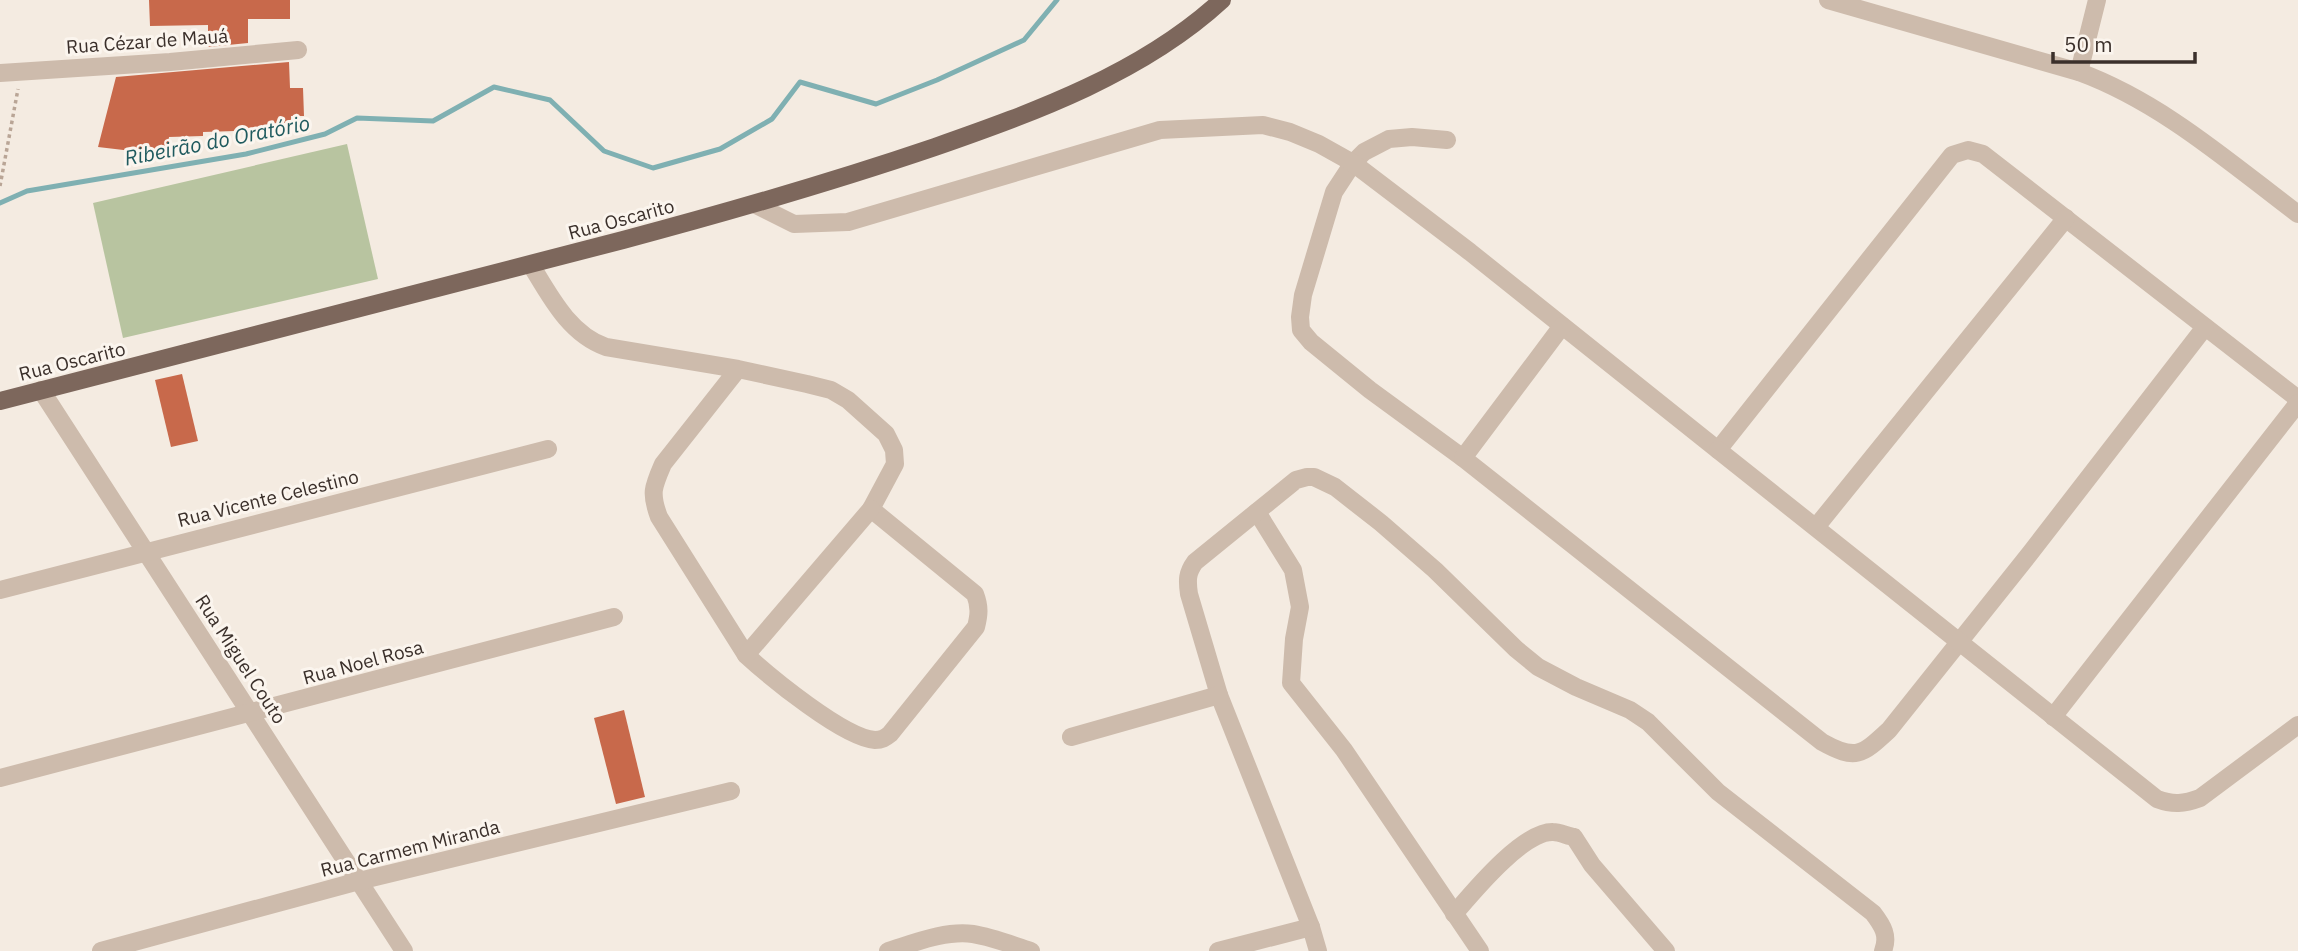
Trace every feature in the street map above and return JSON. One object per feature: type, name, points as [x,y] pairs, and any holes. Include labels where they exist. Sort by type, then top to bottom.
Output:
[{"type":"main road","name":"Rua Oscarito","points":[[0,401],[756,205],[972,134],[1068,97],[1150,54],[1205,16],[1222,0]]},
{"type":"street","points":[[1828,0],[2107,82],[2147,104],[2298,214]]},
{"type":"street","points":[[2079,72],[2097,0]]},
{"type":"street","name":"Rua Cézar de Mauá","points":[[0,73],[184,61],[298,50]]},
{"type":"street","points":[[756,205],[794,224],[848,222],[1160,130],[1263,125],[1290,132],[1353,163],[1470,252],[2146,793],[2171,804],[2200,798],[2298,725]]},
{"type":"street","points":[[1447,140],[1412,137],[1389,139],[1364,152],[1353,163],[1334,192],[1303,295],[1301,330],[1311,342],[1370,390],[1463,458],[1811,734],[1839,752],[1850,755],[1867,750],[1889,730],[2205,327]]},
{"type":"street","points":[[1718,450],[1952,155],[1968,150],[1983,154],[2298,401],[2053,717]]},
{"type":"street","points":[[1816,527],[2066,218]]},
{"type":"street","points":[[531,265],[552,299],[579,333],[592,342],[606,347],[738,369],[831,390],[848,400],[886,434],[894,450],[895,464],[871,509],[746,654]]},
{"type":"street","points":[[1463,458],[1562,326]]},
{"type":"street","points":[[738,369],[663,464],[655,482],[653,500],[659,517],[746,654],[760,668],[826,717],[859,736],[873,740],[883,739],[890,734],[976,627],[979,604],[975,594],[871,509]]},
{"type":"street","name":"Rua Miguel Couto","points":[[41,390],[404,951]]},
{"type":"street","name":"Rua Vicente Celestino","points":[[0,590],[548,449]]},
{"type":"street","points":[[1318,951],[1311,927],[1219,695],[1189,594],[1187,576],[1195,562],[1257,512],[1302,478],[1314,477],[1335,487],[1381,523],[1538,667],[1630,710],[1648,722],[1718,792],[1873,913],[1886,935],[1883,951]]},
{"type":"street","points":[[1257,512],[1293,569],[1300,607],[1294,639],[1291,683],[1344,750],[1480,951]]},
{"type":"street","name":"Rua Noel Rosa","points":[[0,778],[614,617]]},
{"type":"street","points":[[1070,737],[1219,695]]},
{"type":"street","name":"Rua Carmem Miranda","points":[[100,951],[359,881],[731,792]]},
{"type":"street","points":[[1454,914],[1496,865],[1534,838],[1552,831],[1574,837],[1592,865],[1666,951]]},
{"type":"street","points":[[1218,951],[1311,927]]},
{"type":"street","points":[[888,951],[926,940],[974,934],[1031,951]]},
{"type":"path","points":[[0,186],[20,73]]},
{"type":"green space","points":[[347,144],[378,279],[123,338],[93,203]]},
{"type":"building","points":[[149,0],[290,0],[290,19],[248,19],[248,43],[208,47],[208,25],[150,26]]},
{"type":"building","points":[[289,62],[290,88],[303,88],[304,116],[291,116],[291,129],[264,135],[235,131],[169,137],[168,148],[149,153],[98,147],[116,77]]},
{"type":"building","points":[[182,374],[198,441],[171,447],[155,380]]},
{"type":"building","points":[[624,710],[645,797],[616,804],[594,718]]},
{"type":"waterway","name":"Ribeirão do Oratório","points":[[0,203],[27,191],[246,154],[325,134],[357,118],[433,121],[494,87],[550,100],[604,151],[653,168],[720,149],[772,119],[800,82],[876,104],[937,80],[1024,40],[1057,0]]}]
